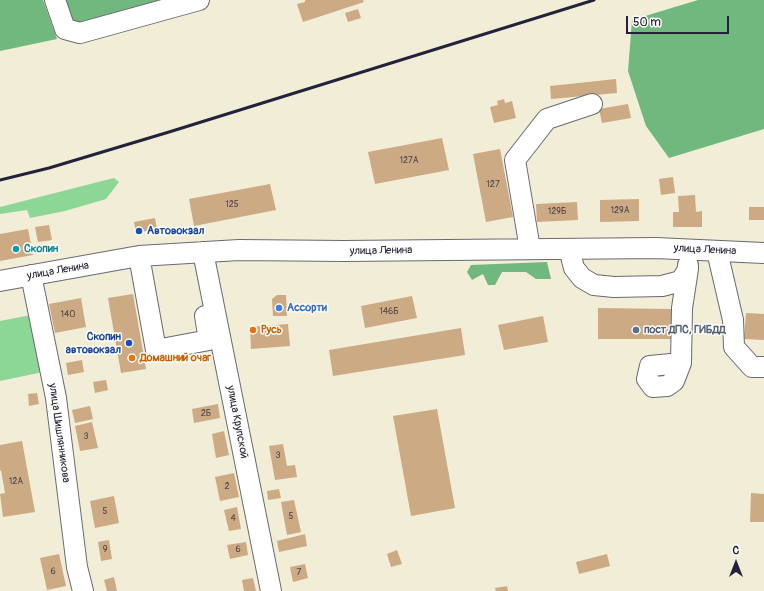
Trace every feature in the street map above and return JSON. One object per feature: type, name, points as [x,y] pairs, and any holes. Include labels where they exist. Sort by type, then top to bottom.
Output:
[{"type":"street","points":[[55,0],[65,29],[80,33],[199,0]]},
{"type":"street","points":[[530,249],[515,160],[547,119],[592,104]]},
{"type":"street","name":"улица Ленина","points":[[0,281],[139,256],[239,250],[344,251],[656,248],[764,253]]},
{"type":"street","points":[[569,249],[574,268],[582,278],[594,285],[614,287],[662,286],[681,281],[688,269]]},
{"type":"street","points":[[681,363],[682,308],[688,269],[689,250]]},
{"type":"street","points":[[717,251],[733,320],[734,346],[752,367],[764,368]]},
{"type":"street","points":[[139,256],[156,350],[209,340],[197,253]]},
{"type":"street","name":"улица Крупской","points":[[197,253],[272,591]]},
{"type":"street","name":"улица Шишлянникова","points":[[31,275],[56,398],[77,567],[83,591]]},
{"type":"green space","points":[[0,0],[43,0],[57,39],[0,51]]},
{"type":"green space","points":[[63,0],[175,0],[84,26],[70,20]]},
{"type":"green space","points":[[698,0],[764,0],[764,129],[669,158],[646,126],[628,71],[632,20]]},
{"type":"green space","points":[[114,178],[119,182],[106,199],[65,211],[30,218],[27,210],[0,214],[0,207]]},
{"type":"green space","points":[[547,262],[551,279],[536,279],[526,272],[502,272],[495,285],[488,285],[483,274],[472,280],[467,272],[471,265]]},
{"type":"green space","points":[[31,315],[43,372],[0,381],[0,321]]},
{"type":"building","points":[[305,0],[363,0],[364,2],[303,22],[297,4],[305,2]]},
{"type":"building","points":[[358,9],[361,18],[348,22],[345,13]]},
{"type":"building","points":[[616,79],[617,93],[551,99],[550,86]]},
{"type":"building","points":[[504,99],[505,103],[512,101],[516,118],[494,123],[490,107],[498,105],[497,101]]},
{"type":"building","points":[[628,104],[631,118],[602,123],[599,109]]},
{"type":"building","points":[[442,138],[449,170],[375,184],[368,152]]},
{"type":"building","points":[[500,149],[513,217],[486,222],[473,154]]},
{"type":"building","points":[[673,177],[675,193],[661,195],[659,179]]},
{"type":"building","points":[[270,184],[276,210],[194,226],[189,199]]},
{"type":"building","points":[[695,195],[696,212],[702,211],[702,227],[673,227],[673,212],[679,212],[678,196]]},
{"type":"building","points":[[639,199],[639,221],[600,222],[600,200]]},
{"type":"building","points":[[577,202],[578,220],[537,222],[536,204]]},
{"type":"building","points":[[749,207],[764,207],[764,220],[749,220]]},
{"type":"building","points":[[155,218],[157,229],[136,233],[134,222]]},
{"type":"building","points":[[49,225],[52,240],[38,242],[35,227]]},
{"type":"building","name":"Скопин","points":[[28,229],[33,255],[0,261],[0,234]]},
{"type":"building","name":"Скопин автовокзал","points":[[133,294],[146,369],[121,373],[108,298]]},
{"type":"building","name":"Ассорти","points":[[277,295],[286,295],[287,316],[273,316],[272,299]]},
{"type":"building","points":[[412,296],[417,318],[365,328],[361,306]]},
{"type":"building","points":[[81,298],[86,327],[55,333],[49,304]]},
{"type":"building","name":"пост ДПС, ГИБДД","points":[[598,308],[675,309],[674,339],[598,339]]},
{"type":"building","points":[[746,313],[764,314],[764,340],[744,339]]},
{"type":"building","points":[[543,316],[548,342],[504,350],[498,325]]},
{"type":"building","points":[[288,324],[290,346],[251,349],[250,327]]},
{"type":"building","points":[[461,328],[465,355],[333,376],[329,350]]},
{"type":"building","points":[[82,360],[84,372],[68,375],[66,363]]},
{"type":"building","points":[[106,380],[108,390],[95,393],[93,382]]},
{"type":"building","points":[[37,393],[39,404],[29,406],[28,394]]},
{"type":"building","points":[[218,404],[220,418],[194,423],[192,409]]},
{"type":"building","points":[[90,406],[93,419],[75,423],[72,410]]},
{"type":"building","points":[[437,409],[455,508],[411,516],[393,416]]},
{"type":"building","points":[[92,422],[98,448],[80,451],[75,426]]},
{"type":"building","points":[[224,431],[229,455],[216,458],[212,434]]},
{"type":"building","points":[[22,441],[35,512],[3,517],[0,494],[5,493],[1,470],[0,471],[0,445]]},
{"type":"building","points":[[283,444],[287,466],[295,465],[297,477],[275,480],[269,446]]},
{"type":"building","points":[[234,473],[239,497],[220,501],[215,477]]},
{"type":"building","points":[[279,489],[281,498],[268,500],[267,491]]},
{"type":"building","points":[[751,493],[764,494],[764,522],[750,522]]},
{"type":"building","points":[[114,496],[119,523],[95,528],[90,501]]},
{"type":"building","points":[[294,500],[301,532],[287,535],[281,502]]},
{"type":"building","points":[[237,507],[241,529],[229,531],[224,510]]},
{"type":"building","points":[[305,534],[307,546],[279,552],[277,541]]},
{"type":"building","points":[[109,540],[112,559],[101,561],[98,542]]},
{"type":"building","points":[[246,542],[248,555],[230,559],[227,545]]},
{"type":"building","points":[[397,550],[402,564],[391,567],[387,554]]},
{"type":"building","points":[[59,554],[66,586],[47,590],[40,558]]},
{"type":"building","points":[[607,554],[610,566],[579,574],[576,562]]},
{"type":"building","points":[[305,564],[308,578],[293,582],[290,567]]},
{"type":"building","points":[[114,577],[117,591],[107,591],[104,580]]},
{"type":"building","points":[[253,578],[256,591],[244,591],[242,580]]},
{"type":"building","points":[[507,586],[508,591],[496,591],[495,588]]},
{"type":"railway","points":[[0,180],[49,168],[169,132],[594,0]]},
{"type":"place","name":"Автовокзал","points":[[139,231]]},
{"type":"place","name":"Скопин","points":[[16,249]]},
{"type":"place","name":"Ассорти","points":[[279,308]]},
{"type":"place","name":"Русь","points":[[253,330]]},
{"type":"place","name":"пост ДПС, ГИБДД","points":[[636,330]]},
{"type":"place","name":"Скопин автовокзал","points":[[129,343]]},
{"type":"place","name":"Домашний очаг","points":[[132,358]]}]
